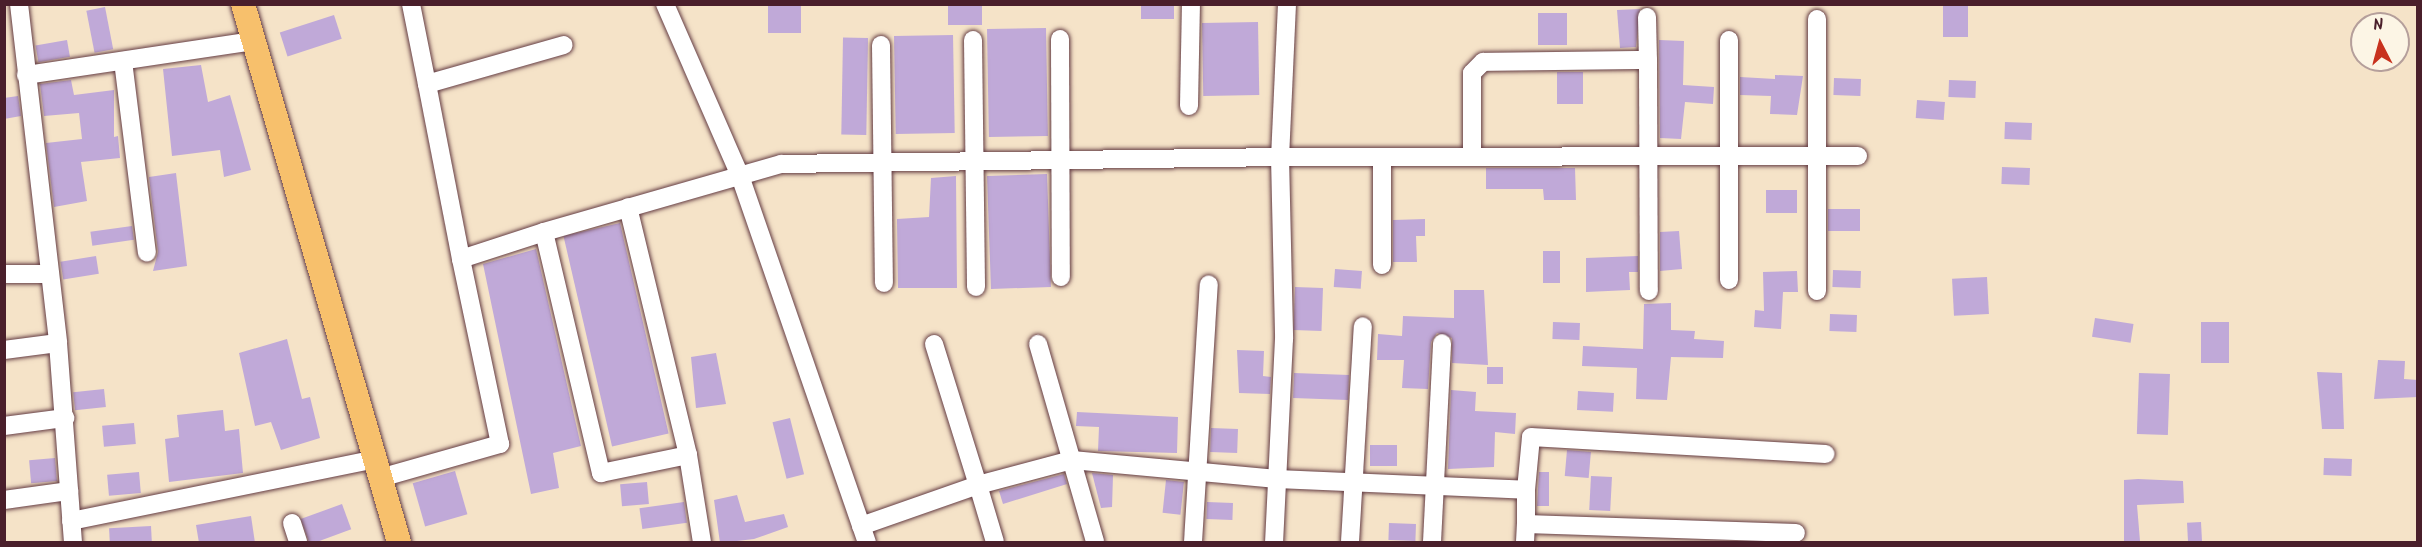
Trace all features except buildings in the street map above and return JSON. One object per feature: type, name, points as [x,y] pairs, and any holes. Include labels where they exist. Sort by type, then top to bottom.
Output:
[{"type":"main road","points":[[243,4],[399,543]]},
{"type":"street","points":[[19,4],[58,343],[73,543]]},
{"type":"street","points":[[71,521],[377,469],[500,444],[460,259],[411,4]]},
{"type":"street","points":[[665,4],[739,173],[864,534],[978,485],[1072,460],[1277,479],[1526,490]]},
{"type":"street","points":[[1190,106],[1191,4]]},
{"type":"street","points":[[1274,543],[1284,339],[1280,157],[1287,4]]},
{"type":"street","points":[[1647,17],[1649,291]]},
{"type":"street","points":[[1817,19],[1817,291]]},
{"type":"street","points":[[1060,39],[1061,277]]},
{"type":"street","points":[[973,40],[976,287]]},
{"type":"street","points":[[1728,280],[1726,155],[1729,40]]},
{"type":"street","points":[[26,75],[254,41]]},
{"type":"street","points":[[427,84],[564,45]]},
{"type":"street","points":[[881,45],[884,283]]},
{"type":"street","points":[[1472,156],[1472,73],[1483,62],[1648,60]]},
{"type":"street","points":[[123,61],[147,253]]},
{"type":"street","points":[[460,259],[739,173],[781,164],[1061,157],[1647,154],[1858,156]]},
{"type":"street","points":[[1382,157],[1382,265]]},
{"type":"street","points":[[628,207],[688,455],[702,543]]},
{"type":"street","points":[[544,232],[601,473],[688,455]]},
{"type":"street","points":[[4,274],[50,274]]},
{"type":"street","points":[[1193,543],[1209,284]]},
{"type":"street","points":[[1350,543],[1351,483],[1363,326]]},
{"type":"street","points":[[4,350],[58,343]]},
{"type":"street","points":[[1432,543],[1442,343]]},
{"type":"street","points":[[934,344],[995,543]]},
{"type":"street","points":[[1038,344],[1095,543]]},
{"type":"street","points":[[4,426],[65,418]]},
{"type":"street","points":[[1525,543],[1526,490],[1531,437],[1826,454]]},
{"type":"street","points":[[4,500],[69,491]]},
{"type":"street","points":[[292,523],[298,543]]},
{"type":"street","points":[[1526,524],[1796,533]]}]
